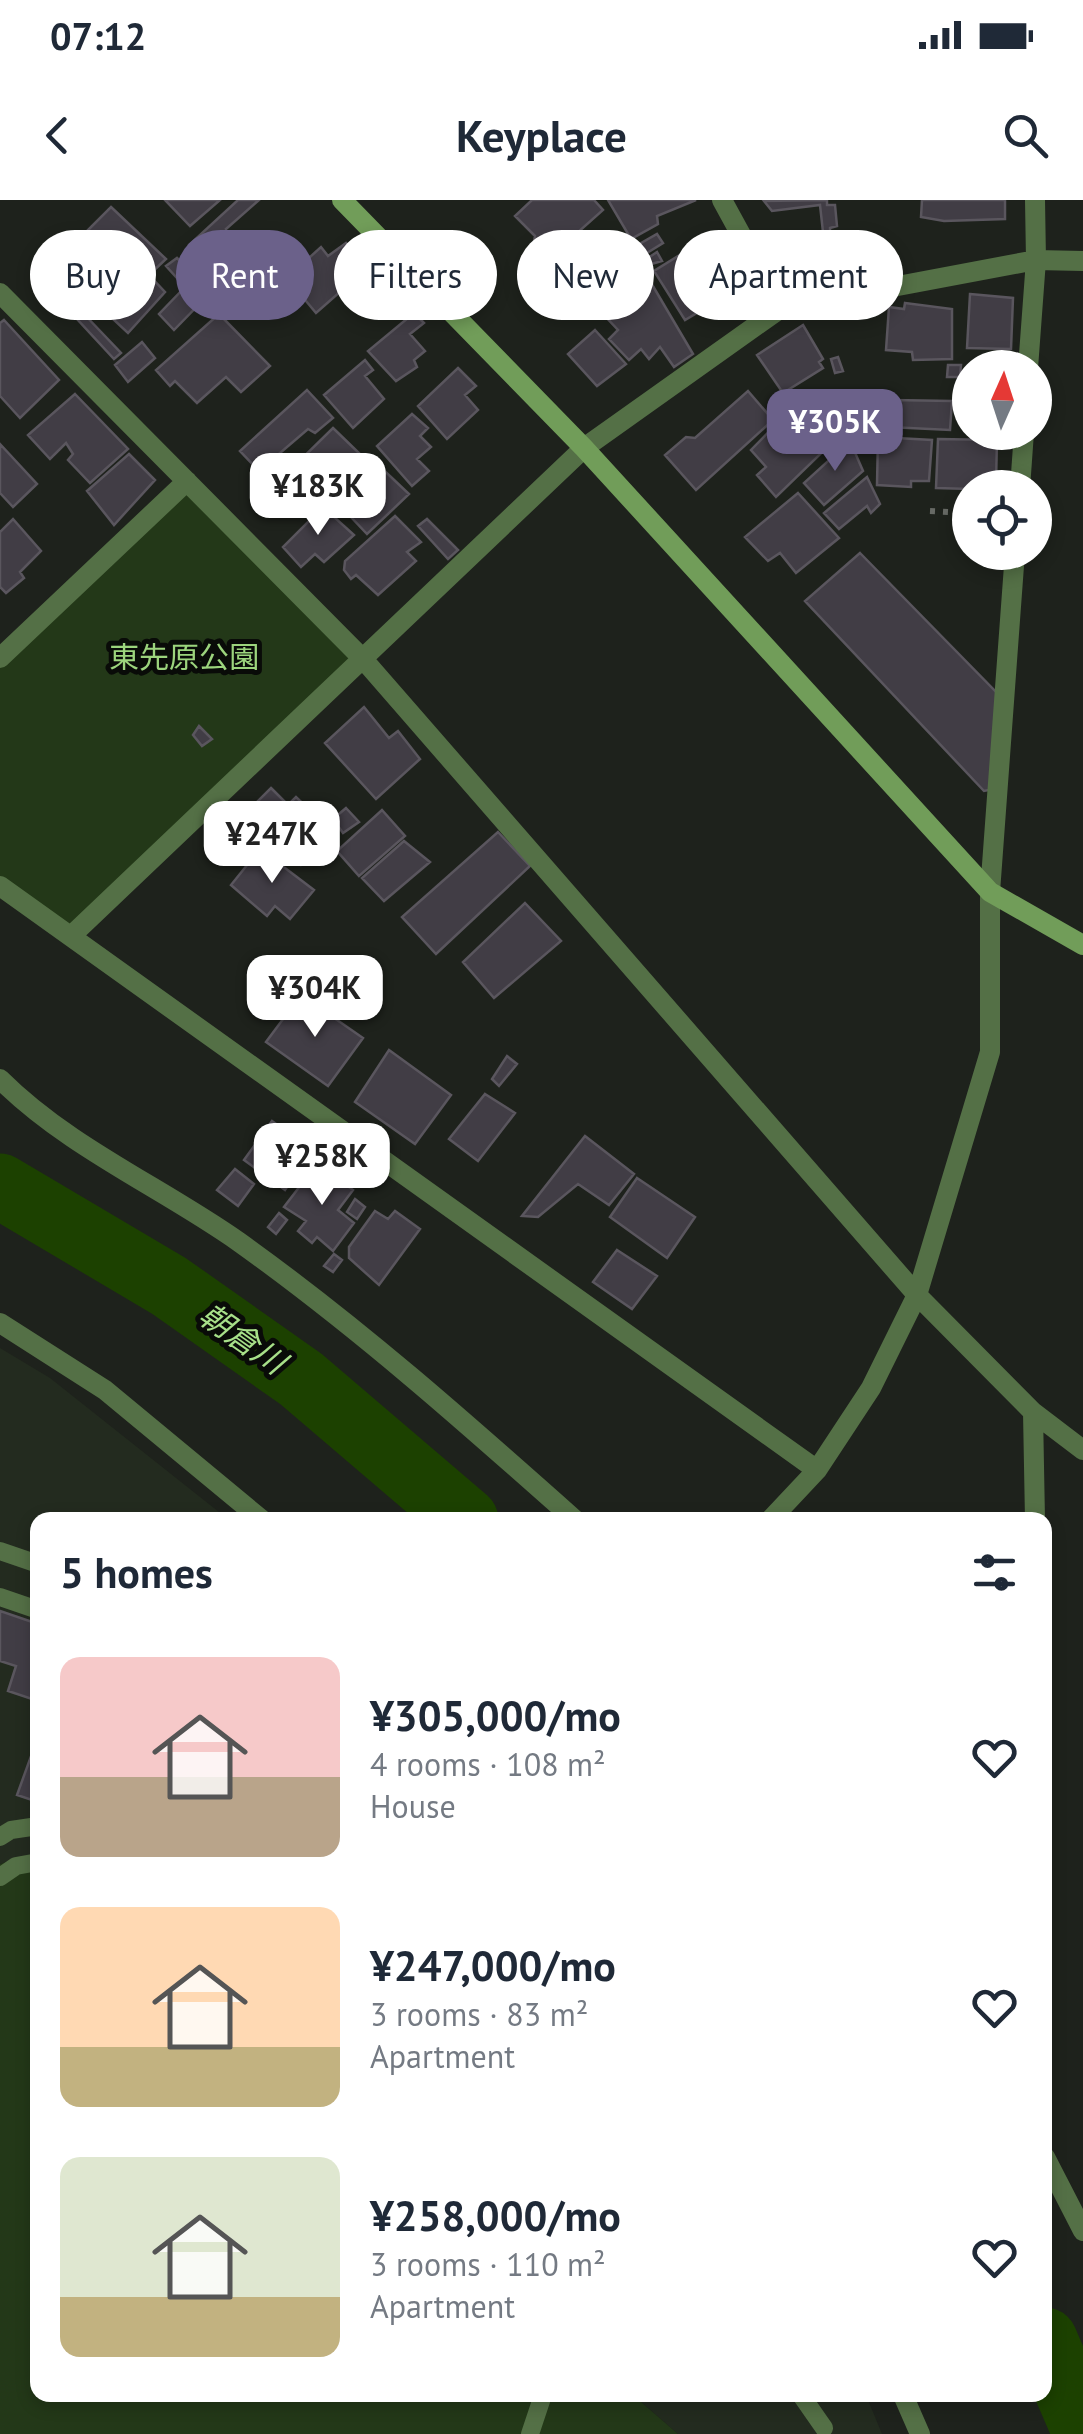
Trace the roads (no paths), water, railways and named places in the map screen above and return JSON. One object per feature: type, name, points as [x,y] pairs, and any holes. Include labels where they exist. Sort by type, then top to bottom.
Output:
[{"type":"street","points":[[342,200],[584,448],[990,892],[1083,945]]},
{"type":"street","points":[[722,200],[738,230]]},
{"type":"street","points":[[1029,350],[1036,260],[1035,200]]},
{"type":"street","points":[[903,285],[1036,260],[1083,261]]},
{"type":"street","points":[[0,293],[363,658],[918,1296],[1033,1412],[1083,1450]]},
{"type":"street","points":[[71,936],[584,448],[764,320]]},
{"type":"street","points":[[0,658],[187,481]]},
{"type":"street","points":[[778,1512],[817,1470],[871,1388],[918,1296],[990,1052],[990,892],[1014,570]]},
{"type":"street","points":[[0,886],[817,1470]]},
{"type":"street","points":[[0,1079],[30,1109],[238,1242],[416,1378],[566,1512]]},
{"type":"street","points":[[0,1324],[105,1390],[252,1512]]},
{"type":"street","points":[[1033,1412],[1035,1512]]},
{"type":"street","points":[[1052,2170],[1083,2230]]},
{"type":"street","points":[[906,2402],[920,2434]]},
{"type":"lane","points":[[0,1551],[30,1561]]},
{"type":"lane","points":[[0,1597],[30,1607]]},
{"type":"lane","points":[[0,1836],[30,1827]]},
{"type":"lane","points":[[0,1877],[16,1866],[30,1863]]},
{"type":"lane","points":[[530,2434],[541,2402]]},
{"type":"lane","points":[[807,2402],[824,2428]]},
{"type":"waterway","name":"朝倉川","points":[[0,1186],[169,1286],[301,1379],[457,1512]]},
{"type":"waterway","name":"朝倉川","points":[[1052,2356],[1083,2428]]},
{"type":"park label","name":"東先原公園","points":[[184,656]]}]
